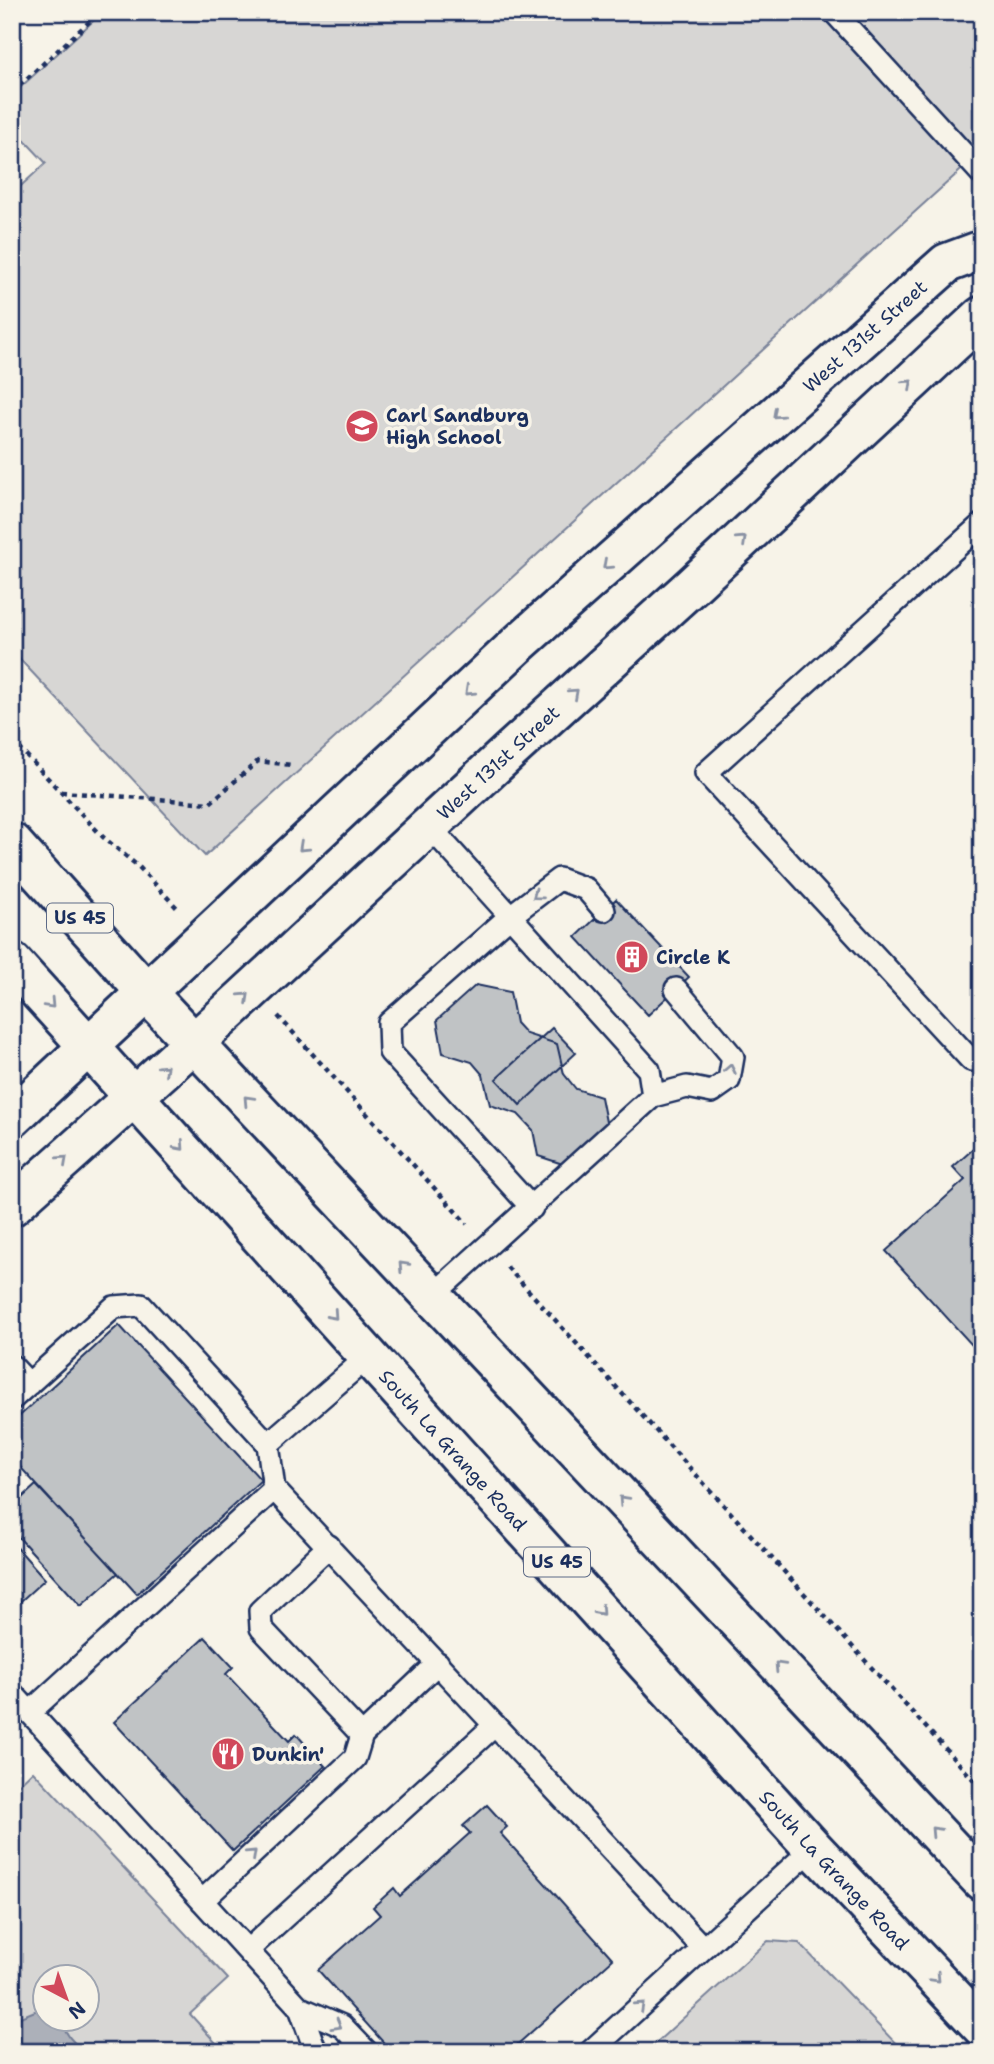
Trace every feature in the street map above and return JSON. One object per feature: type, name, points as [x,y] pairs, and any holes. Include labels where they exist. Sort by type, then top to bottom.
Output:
[{"type":"main road","name":"West 131st Street","points":[[12,1118],[518,644],[947,263],[982,250]]},
{"type":"main road","name":"West 131st Street","points":[[12,1206],[692,586],[982,316]]},
{"type":"main road","name":"US 45","points":[[12,843],[147,993],[982,1881]]},
{"type":"main road","name":"South La Grange Road","points":[[12,962],[813,1847],[982,2026]]},
{"type":"lane","points":[[834,12],[982,174]]},
{"type":"lane","points":[[971,1060],[706,773],[982,524]]},
{"type":"lane","points":[[429,826],[649,1070],[653,1096]]},
{"type":"lane","points":[[532,1208],[390,1052],[389,1023],[509,917],[559,878],[586,890],[604,910]]},
{"type":"lane","points":[[432,1296],[653,1096],[687,1087],[712,1092],[729,1080],[733,1057],[676,989]]},
{"type":"lane","points":[[12,1399],[114,1307],[141,1306],[268,1444],[274,1489],[703,1948]]},
{"type":"lane","points":[[268,1444],[370,1355]]},
{"type":"lane","points":[[12,1366],[29,1384]]},
{"type":"lane","points":[[30,1712],[274,1489]]},
{"type":"lane","points":[[329,1546],[260,1611],[261,1628],[362,1735]]},
{"type":"lane","points":[[202,1900],[355,1758],[362,1735],[438,1663]]},
{"type":"lane","points":[[12,1693],[300,2008],[316,2052]]},
{"type":"lane","points":[[248,1950],[495,1725]]},
{"type":"lane","points":[[590,2052],[813,1847]]},
{"type":"lane","points":[[300,2008],[342,2026],[367,2052]]},
{"type":"path","points":[[12,92],[100,12]]},
{"type":"path","points":[[12,740],[103,837],[139,867]]},
{"type":"path","points":[[61,792],[210,803],[258,761],[291,765]]},
{"type":"path","points":[[303,1044],[982,1789]]},
{"type":"shaded area","name":"Carl Sandburg High School","points":[[103,12],[982,12],[982,151],[205,856],[12,651],[12,194],[46,163],[12,127],[12,95]]},
{"type":"shaded area","points":[[33,1771],[228,1979],[190,2014],[224,2052],[12,2052],[12,1791]]},
{"type":"shaded area","points":[[768,1941],[799,1943],[904,2052],[646,2052]]},
{"type":"shaded area","points":[[32,2012],[32,2032],[66,2032],[83,2052],[12,2052],[12,2024]]},
{"type":"building","name":"Circle K","points":[[616,899],[689,977],[648,1015],[576,937]]},
{"type":"building","points":[[476,985],[510,992],[516,1023],[526,1034],[557,1044],[564,1074],[576,1089],[601,1097],[607,1127],[566,1165],[538,1156],[533,1130],[518,1114],[490,1105],[483,1075],[472,1062],[443,1053],[437,1020]]},
{"type":"building","points":[[552,1028],[576,1053],[520,1105],[496,1079]]},
{"type":"building","points":[[982,1141],[982,1356],[886,1251],[965,1180],[953,1167]]},
{"type":"building","points":[[119,1325],[261,1480],[137,1594],[12,1458],[12,1423]]},
{"type":"building","points":[[36,1485],[118,1573],[81,1606],[12,1530],[12,1507]]},
{"type":"building","points":[[12,1542],[45,1579],[12,1609]]},
{"type":"building","name":"Dunkin'","points":[[205,1637],[233,1667],[226,1674],[289,1741],[296,1734],[325,1766],[233,1851],[114,1722]]},
{"type":"building","points":[[487,1805],[507,1827],[500,1833],[613,1959],[509,2052],[392,2052],[318,1970],[380,1915],[373,1907],[394,1888],[400,1896],[470,1833],[463,1826]]},
{"type":"place","name":"Carl Sandburg High School","points":[[362,426]]},
{"type":"place","name":"Circle K","points":[[632,957]]},
{"type":"place","name":"Dunkin'","points":[[228,1754]]}]
